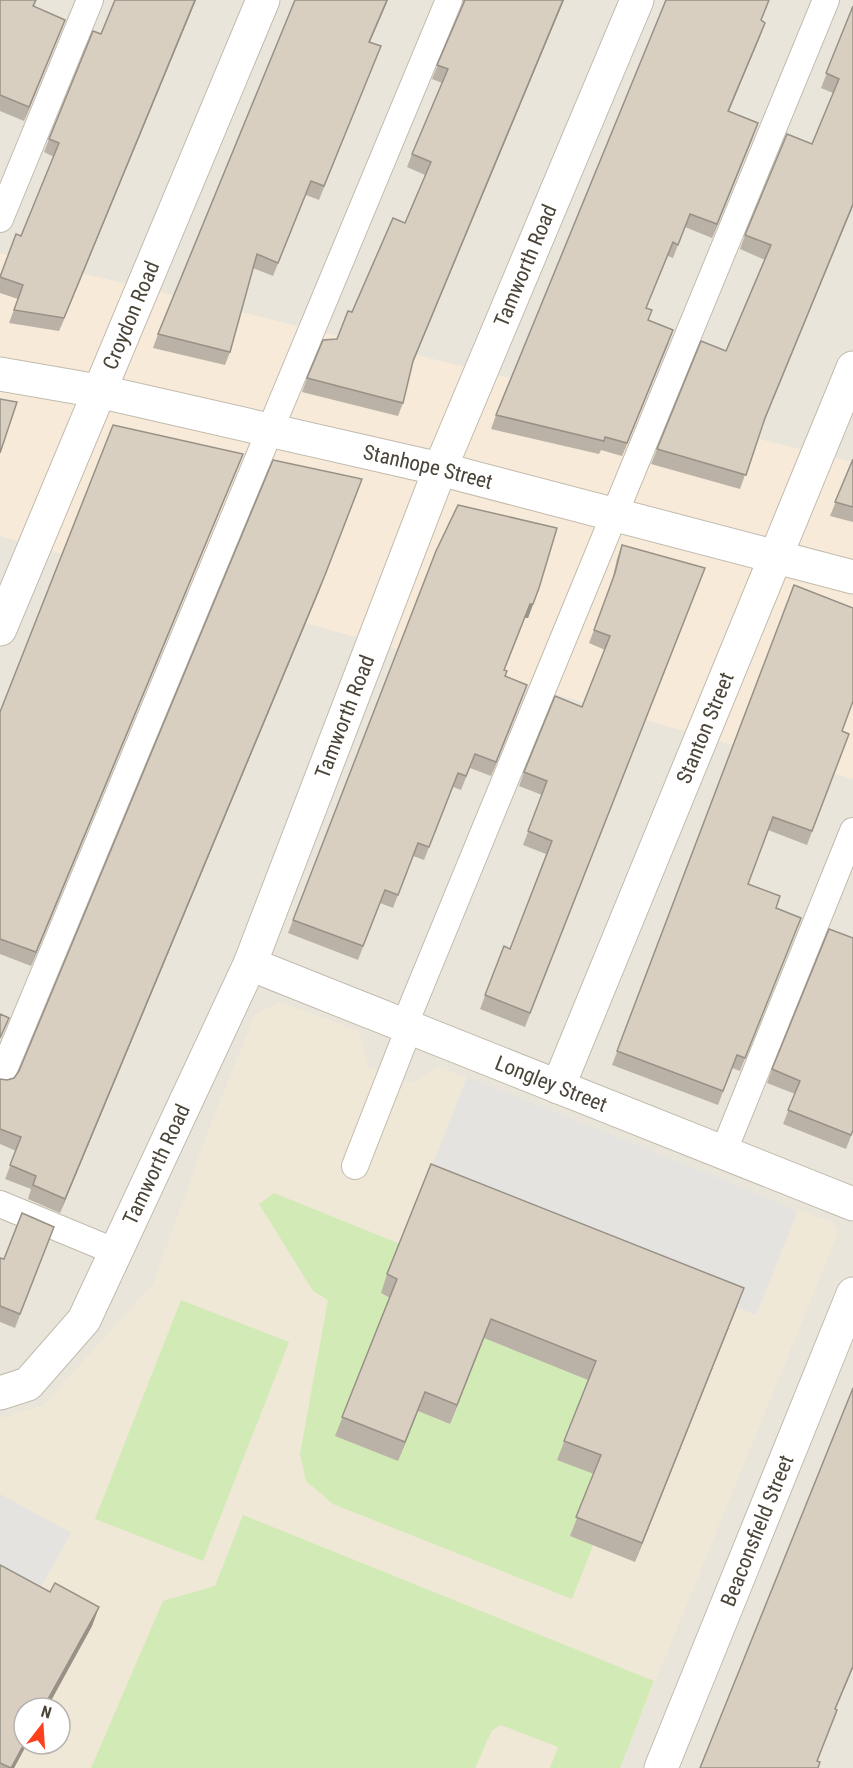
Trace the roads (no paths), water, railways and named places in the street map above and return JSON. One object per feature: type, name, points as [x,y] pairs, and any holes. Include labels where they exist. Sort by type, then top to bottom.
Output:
[{"type":"street","name":"Croydon Road","points":[[0,629],[263,0]]},
{"type":"street","name":"Tamworth Road","points":[[0,1393],[28,1384],[84,1320],[249,964],[440,469],[637,0]]},
{"type":"street","name":"Stanton Street","points":[[558,1087],[853,368]]},
{"type":"street","name":"Stanhope Street","points":[[0,374],[98,391],[440,469],[853,577]]},
{"type":"street","name":"Longley Street","points":[[249,964],[853,1204]]},
{"type":"street","name":"Beaconsfield Street","points":[[661,1768],[853,1294]]},
{"type":"lane","points":[[0,219],[90,0]]},
{"type":"lane","points":[[0,1079],[449,0]]},
{"type":"lane","points":[[355,1166],[407,1027],[614,514],[826,0]]},
{"type":"lane","points":[[723,1153],[853,831]]},
{"type":"lane","points":[[0,1204],[116,1252]]}]
